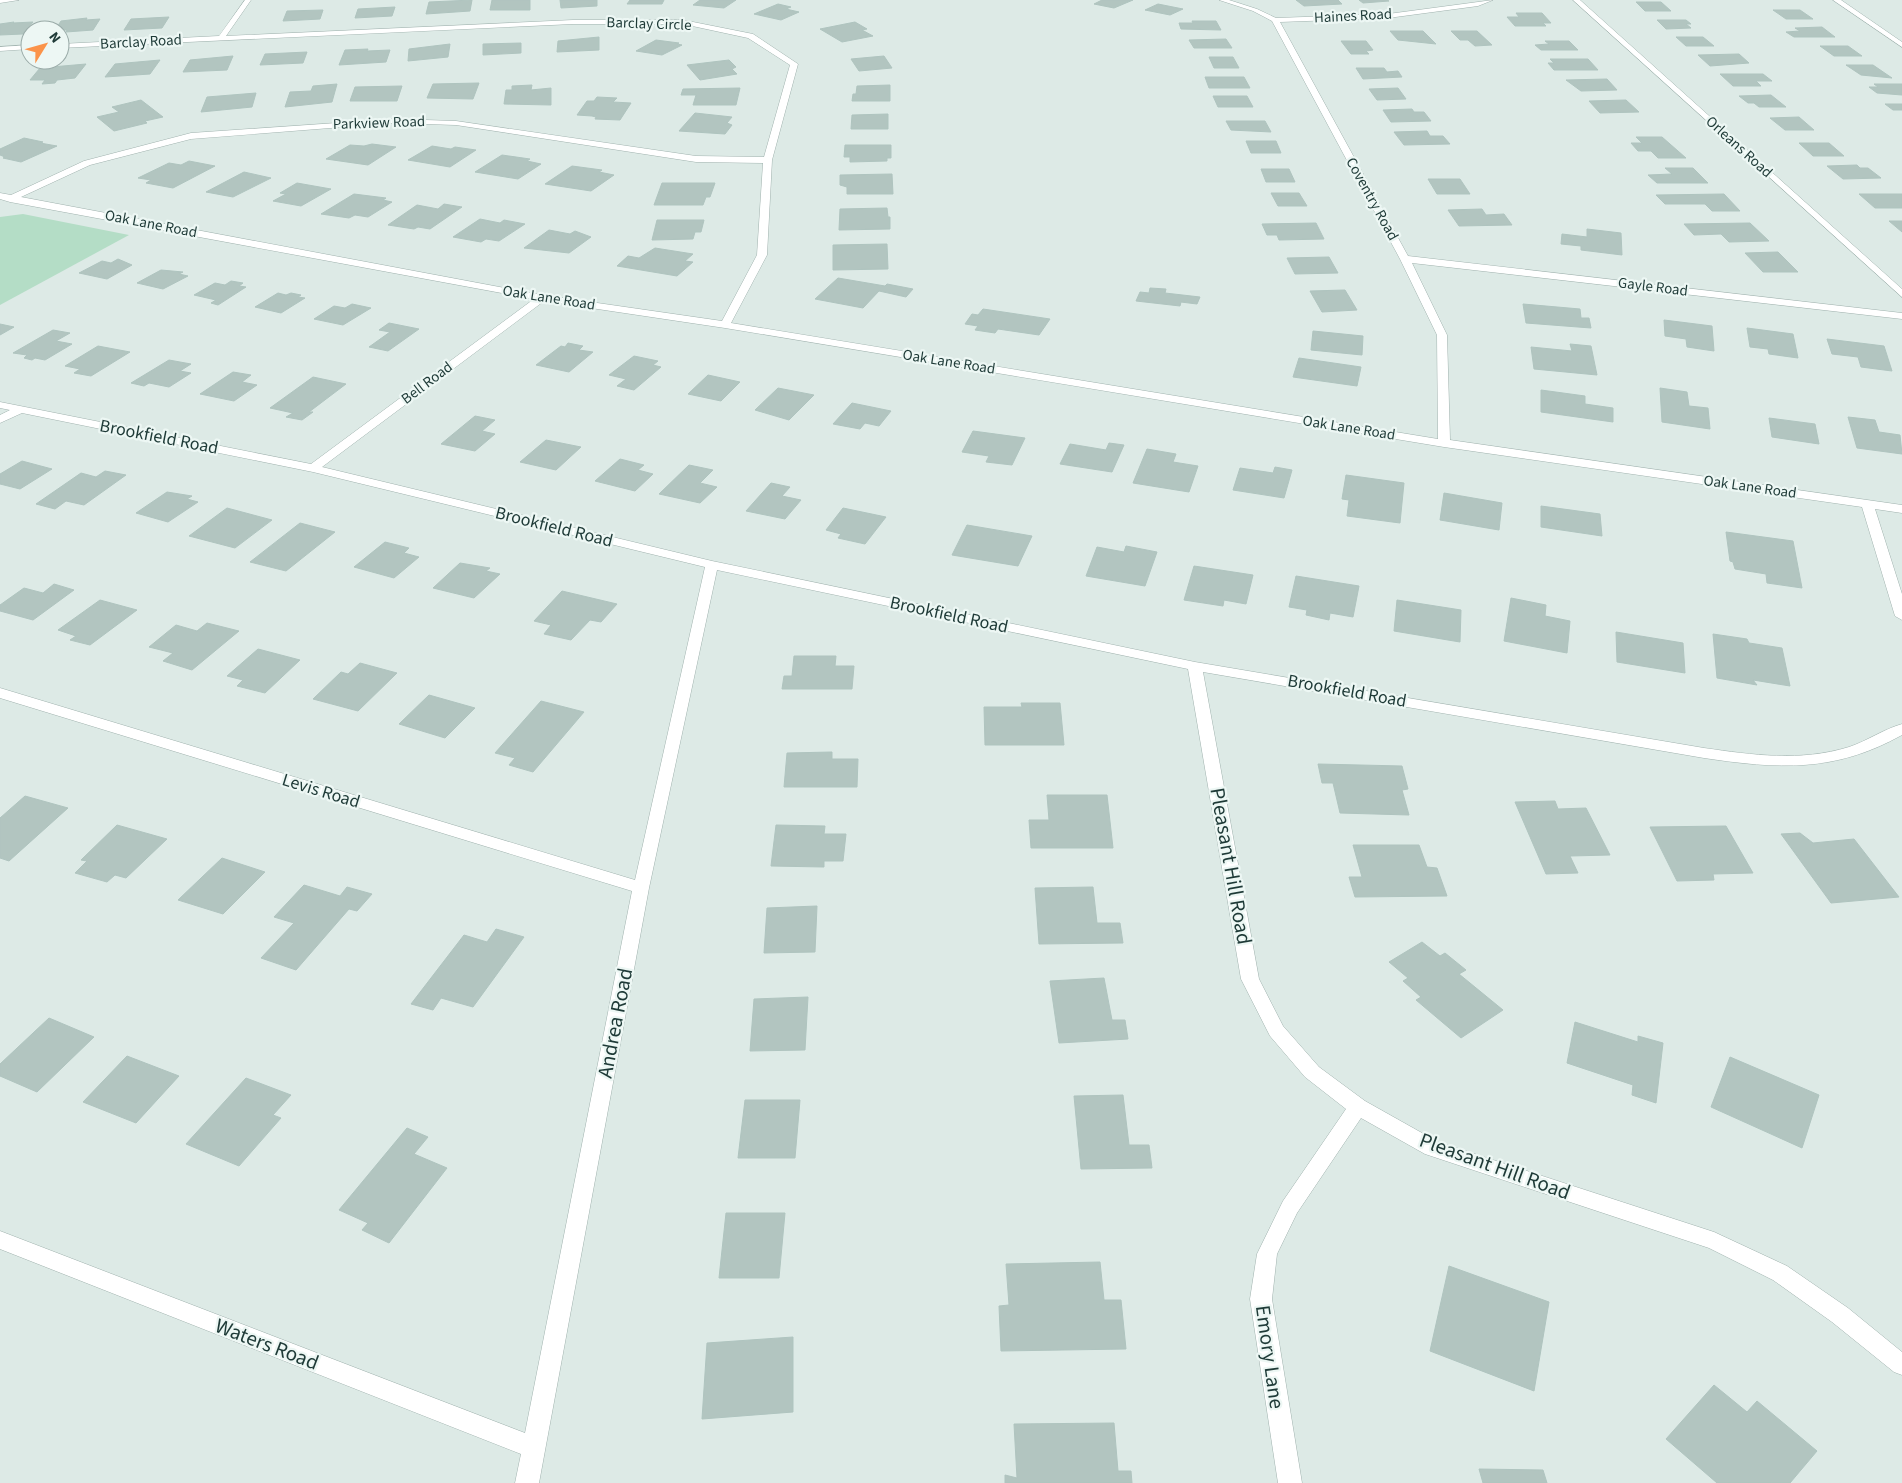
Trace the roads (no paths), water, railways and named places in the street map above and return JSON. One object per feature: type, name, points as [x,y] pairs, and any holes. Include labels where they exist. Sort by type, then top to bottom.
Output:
[{"type":"street","points":[[0,1],[16,0]]},
{"type":"street","points":[[222,37],[248,0]]},
{"type":"street","points":[[1222,0],[1255,10],[1275,20]]},
{"type":"street","name":"Haines Road","points":[[1275,20],[1388,16],[1478,4],[1490,0]]},
{"type":"street","name":"Orleans Road","points":[[1576,0],[1902,294]]},
{"type":"street","points":[[1836,0],[1902,44]]},
{"type":"street","name":"Coventry Road","points":[[1275,20],[1405,259],[1442,335],[1444,444]]},
{"type":"street","name":"Barclay Circle","points":[[222,37],[573,22],[683,22],[750,36],[794,64],[768,160],[762,255],[725,326]]},
{"type":"street","name":"Barclay Road","points":[[70,45],[222,37]]},
{"type":"street","points":[[0,49],[20,48]]},
{"type":"street","name":"Parkview Road","points":[[0,204],[87,163],[191,136],[394,121],[456,123],[696,159],[768,160]]},
{"type":"street","name":"Oak Lane Road","points":[[0,196],[542,298],[725,326],[1444,444],[1902,509]]},
{"type":"street","name":"Gayle Road","points":[[1405,259],[1902,316]]},
{"type":"street","name":"Bell Road","points":[[313,468],[542,298]]},
{"type":"street","name":"Brookfield Road","points":[[0,405],[313,468],[712,566],[1195,666],[1759,761],[1807,761],[1884,739],[1902,729]]},
{"type":"street","points":[[0,420],[19,410]]},
{"type":"street","points":[[1868,505],[1902,616]]},
{"type":"street","name":"Andrea Road","points":[[526,1483],[641,888],[712,566]]},
{"type":"street","name":"Pleasant Hill Road","points":[[1195,666],[1250,979],[1276,1031],[1312,1072],[1358,1107],[1432,1148],[1714,1241],[1780,1273],[1840,1314],[1902,1365]]},
{"type":"street","name":"Levis Road","points":[[0,694],[641,888]]},
{"type":"street","name":"Emory Lane","points":[[1290,1483],[1260,1300],[1267,1254],[1290,1207],[1358,1107]]},
{"type":"street","name":"Waters Road","points":[[0,1240],[534,1448]]}]
